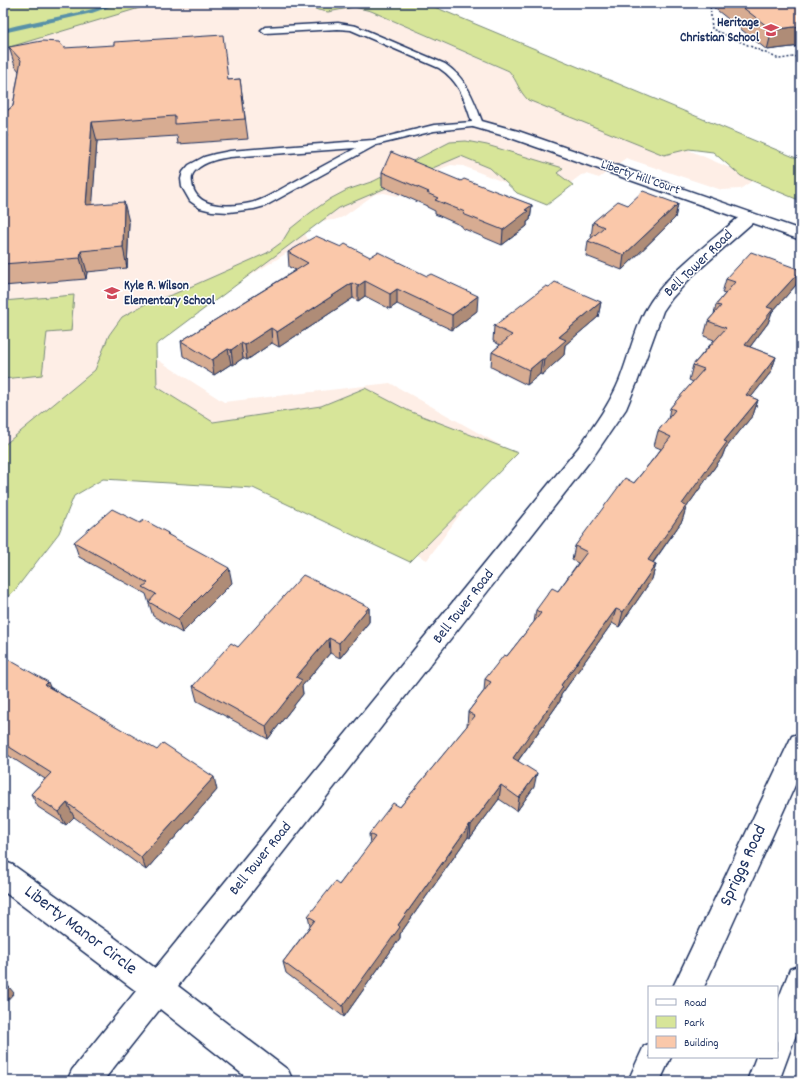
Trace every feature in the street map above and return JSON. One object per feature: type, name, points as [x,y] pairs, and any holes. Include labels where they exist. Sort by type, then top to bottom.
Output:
[{"type":"street","name":"Liberty Hill Court","points":[[478,124],[513,134],[801,235]]},
{"type":"street","name":"Bell Tower Road","points":[[156,988],[450,624],[607,424],[618,404],[643,345],[654,311],[666,294],[688,270],[750,216]]},
{"type":"street","name":"Spriggs Road","points":[[688,986],[801,744]]},
{"type":"street","name":"Liberty Manor Circle","points":[[3,874],[101,945],[277,1081]]},
{"type":"street","points":[[778,1041],[801,980]]},
{"type":"street","points":[[83,1081],[156,988]]},
{"type":"street","points":[[644,1081],[655,1058]]},
{"type":"street","points":[[763,1081],[772,1058]]},
{"type":"lane","points":[[265,30],[338,26],[361,30],[442,66],[454,74],[463,87],[478,124],[434,128],[373,143],[230,154],[213,158],[200,162],[191,168],[185,181],[191,197],[198,202],[209,206],[221,208],[250,207],[273,199],[373,143]]},
{"type":"path","points":[[709,3],[712,29],[779,59],[801,56]]},
{"type":"shaded area","name":"Kyle R. Wilson Elementary School","points":[[98,3],[352,3],[755,179],[740,189],[722,190],[626,158],[599,178],[586,174],[581,175],[548,200],[463,166],[451,165],[443,168],[398,196],[384,193],[375,194],[343,217],[334,220],[319,221],[304,231],[308,240],[136,346],[224,402],[390,383],[507,449],[427,560],[255,473],[3,465],[3,34]]},
{"type":"green space","points":[[3,3],[156,3],[3,49]]},
{"type":"green space","points":[[301,3],[425,3],[801,160],[801,201],[741,176],[713,152],[689,149],[664,155],[528,100],[509,71],[371,11],[354,7],[328,12],[318,10]]},
{"type":"green space","points":[[466,141],[487,145],[563,168],[557,173],[573,185],[547,205],[517,193],[490,168],[461,156],[339,208],[156,345],[157,387],[213,422],[321,406],[365,388],[409,411],[518,453],[410,562],[253,488],[103,479],[74,496],[59,533],[15,590],[3,601],[3,446],[95,370],[109,335],[122,317],[147,303],[174,294],[267,253],[282,242],[290,229],[310,213],[330,199],[347,190],[374,181],[450,142]]},
{"type":"green space","points":[[74,295],[71,331],[47,333],[42,375],[3,379],[3,301]]},
{"type":"building","points":[[737,3],[801,3],[801,26],[772,30]]},
{"type":"building","points":[[223,35],[228,80],[240,79],[245,119],[175,124],[175,116],[92,122],[86,205],[124,202],[123,247],[81,251],[80,258],[3,264],[3,160],[8,135],[3,131],[3,114],[13,106],[21,60],[9,47],[42,41],[59,42],[64,48],[114,45],[114,42]]},
{"type":"building","points":[[391,152],[461,181],[464,179],[532,205],[525,210],[528,211],[503,230],[463,214],[465,212],[435,200],[438,198],[427,193],[429,192],[382,172]]},
{"type":"building","points":[[643,191],[678,204],[624,255],[588,241],[604,227],[593,222],[618,201],[628,205]]},
{"type":"building","points":[[316,236],[341,247],[345,244],[370,257],[378,252],[427,276],[431,274],[478,296],[452,315],[397,289],[390,294],[365,281],[358,286],[352,283],[277,332],[271,328],[245,345],[241,343],[231,350],[228,349],[212,360],[181,341],[308,263],[288,252]]},
{"type":"building","points":[[751,252],[801,270],[767,307],[773,309],[745,345],[776,357],[746,395],[758,400],[724,441],[727,442],[682,504],[686,506],[648,560],[656,564],[623,612],[616,609],[561,685],[563,687],[513,758],[537,773],[519,798],[501,785],[471,825],[470,824],[398,925],[400,927],[343,1006],[283,962],[315,920],[308,916],[335,882],[339,885],[375,837],[369,834],[393,803],[400,807],[475,716],[468,712],[491,682],[485,679],[504,655],[507,656],[541,613],[536,610],[552,588],[558,591],[587,552],[575,546],[625,478],[634,483],[671,437],[658,431],[675,410],[670,408],[704,369],[693,365],[726,328],[708,321],[721,306],[716,305],[735,282],[726,279]]},
{"type":"building","points":[[555,282],[601,302],[559,337],[566,340],[529,370],[492,352],[512,335],[494,326],[546,286],[549,287]]},
{"type":"building","points":[[112,509],[140,523],[144,520],[229,568],[178,619],[149,602],[156,594],[143,587],[148,583],[74,542]]},
{"type":"building","points":[[303,575],[369,607],[339,643],[329,638],[296,677],[302,680],[266,726],[193,686],[231,643],[238,647]]},
{"type":"building","points":[[6,658],[48,682],[45,685],[157,750],[163,743],[214,777],[141,857],[67,803],[59,812],[31,794],[51,773],[3,743],[3,660]]},
{"type":"waterway","points":[[3,31],[90,12],[118,3]]},
{"type":"place","name":"Heritage Christian School","points":[[771,30]]},
{"type":"place","name":"Kyle R. Wilson Elementary School","points":[[112,293]]}]
